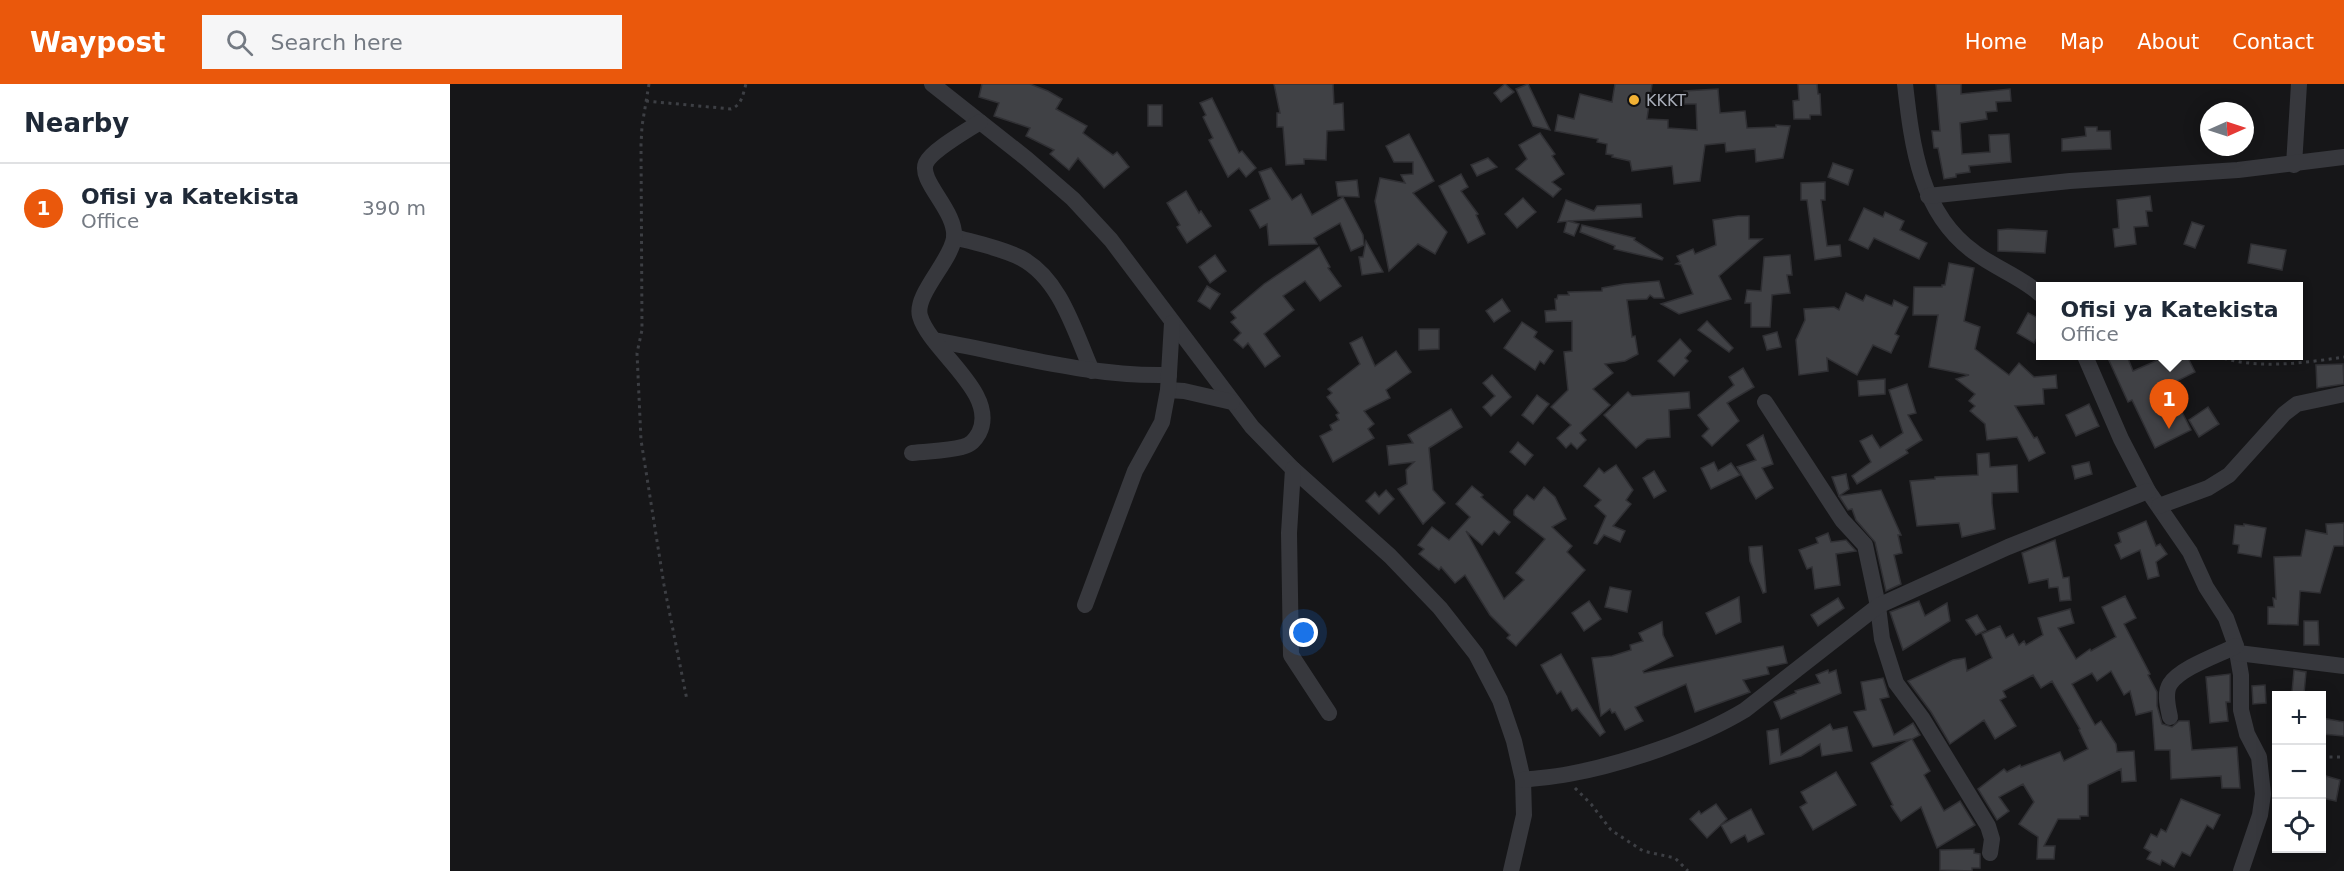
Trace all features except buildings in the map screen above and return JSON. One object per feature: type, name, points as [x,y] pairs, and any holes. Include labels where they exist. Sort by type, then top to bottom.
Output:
[{"type":"street","points":[[932,84],[1073,199],[1111,240],[1252,427],[1293,469],[1390,556],[1440,608],[1476,654],[1500,700],[1515,741],[1523,780],[1524,815],[1511,871]]},
{"type":"street","points":[[1905,84],[1914,153],[1928,196],[1948,229],[1972,251],[2036,291]]},
{"type":"street","points":[[2294,165],[2299,84]]},
{"type":"street","points":[[912,453],[964,447],[974,441],[982,426],[983,413],[978,398],[922,323],[919,312],[921,302],[949,254],[954,237],[953,223],[947,208],[928,182],[925,172],[926,162],[935,153],[980,122]]},
{"type":"street","points":[[1928,196],[2070,181],[2294,165],[2344,157]]},
{"type":"street","points":[[954,237],[1022,259],[1041,273],[1054,289],[1069,317],[1092,371]]},
{"type":"street","points":[[1085,606],[1136,471],[1162,422],[1168,383],[1172,323]]},
{"type":"street","points":[[934,340],[1092,371],[1140,376],[1168,383],[1184,391],[1232,402]]},
{"type":"street","points":[[2087,360],[2121,439],[2148,491],[2190,552],[2206,586],[2226,618],[2237,650],[2241,675],[2241,711],[2247,734],[2259,758],[2263,794],[2260,815],[2241,871]]},
{"type":"street","points":[[2159,506],[2208,488],[2229,476],[2284,414],[2297,404],[2344,394]]},
{"type":"street","points":[[1765,402],[1842,520],[1864,545],[1878,606],[1882,639],[1896,683],[1922,718],[1988,826],[1992,840],[1990,854]]},
{"type":"street","points":[[1293,469],[1289,533],[1291,655],[1329,713]]},
{"type":"street","points":[[1523,780],[1608,766],[1726,722],[1745,710],[1878,606],[2008,547],[2148,491]]},
{"type":"street","points":[[2170,717],[2167,695],[2169,685],[2180,673],[2237,650],[2344,666]]},
{"type":"path","points":[[649,84],[641,145],[642,330],[637,353],[641,440],[664,585],[687,700]]},
{"type":"path","points":[[646,101],[731,109],[737,107],[746,84]]},
{"type":"path","points":[[2303,360],[2344,357]]},
{"type":"path","points":[[2228,360],[2256,363],[2300,360]]},
{"type":"path","points":[[2326,757],[2344,757]]},
{"type":"path","points":[[1556,776],[1576,789],[1592,804],[1611,830],[1643,851],[1675,858],[1688,871]]},
{"type":"place","name":"KKKT","points":[[1634,100]]},
{"type":"place","name":"Ofisi ya Katekista","points":[[2169,429]]}]
